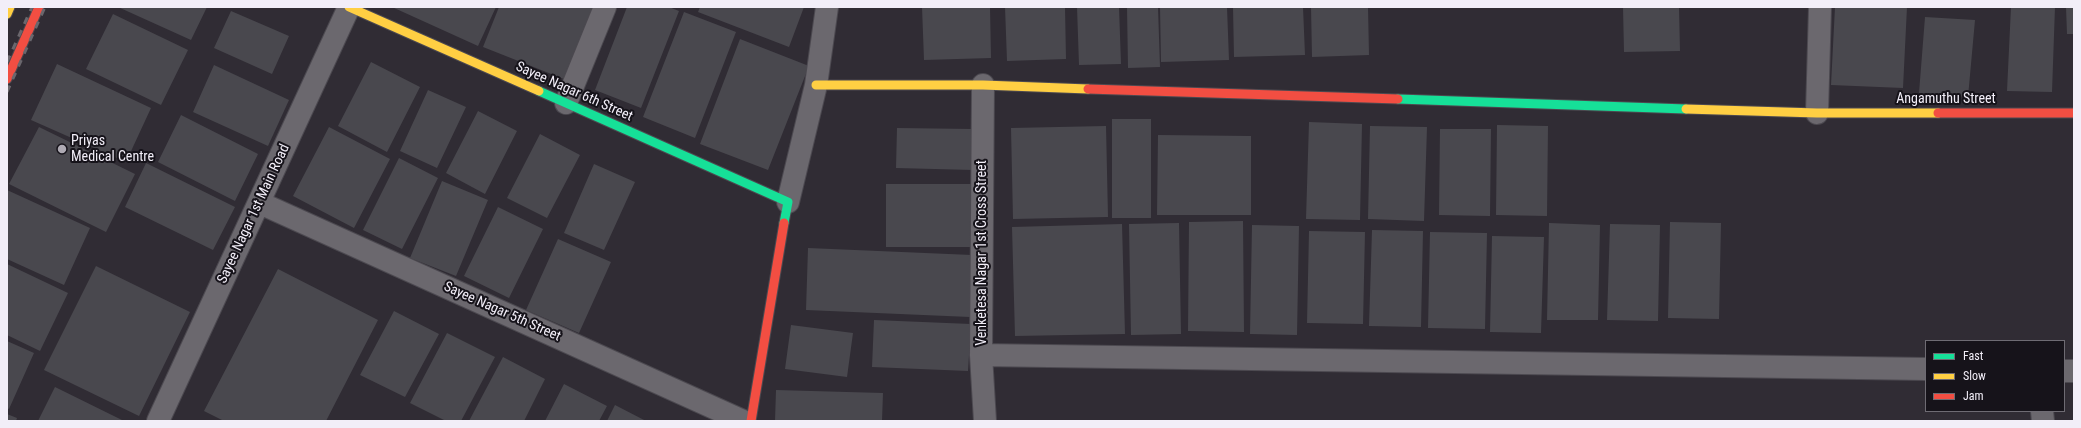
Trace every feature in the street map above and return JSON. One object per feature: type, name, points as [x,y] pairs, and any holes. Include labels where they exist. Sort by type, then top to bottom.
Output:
[{"type":"street","points":[[7,14],[10,7]]},
{"type":"street","points":[[7,78],[39,7]]},
{"type":"street","name":"Sayee Nagar 6th Street","points":[[349,7],[788,202]]},
{"type":"street","name":"Sayee Nagar 1st Main Road","points":[[159,421],[349,7]]},
{"type":"street","points":[[566,103],[605,7]]},
{"type":"street","points":[[751,421],[788,202],[816,85],[827,7]]},
{"type":"street","points":[[1817,113],[1820,7]]},
{"type":"street","name":"Angamuthu Street","points":[[816,85],[983,85],[1817,113],[2074,113]]},
{"type":"street","name":"Venketesa Nagar 1st Cross Street","points":[[983,85],[981,355],[985,421]]},
{"type":"street","name":"Sayee Nagar 5th Street","points":[[260,203],[743,421]]},
{"type":"street","points":[[981,355],[1925,369]]},
{"type":"building","points":[[118,7],[207,7],[191,40]]},
{"type":"building","points":[[392,7],[496,7],[478,46]]},
{"type":"building","points":[[499,7],[605,7],[574,83],[483,47]]},
{"type":"building","points":[[627,7],[669,7],[679,11],[641,108],[595,90]]},
{"type":"building","points":[[700,7],[804,7],[789,47],[698,12]]},
{"type":"building","points":[[922,7],[990,7],[991,58],[924,60]]},
{"type":"building","points":[[1005,7],[1065,7],[1066,59],[1007,61]]},
{"type":"building","points":[[1077,7],[1119,7],[1121,64],[1079,65]]},
{"type":"building","points":[[1127,7],[1158,7],[1160,67],[1128,68]]},
{"type":"building","points":[[1160,7],[1227,7],[1229,60],[1161,62]]},
{"type":"building","points":[[1233,7],[1303,7],[1305,55],[1234,57]]},
{"type":"building","points":[[1311,7],[1368,7],[1369,55],[1312,57]]},
{"type":"building","points":[[1623,7],[1679,7],[1680,51],[1624,52]]},
{"type":"building","points":[[1835,7],[1907,7],[1903,88],[1831,85]]},
{"type":"building","points":[[2011,7],[2055,7],[2052,92],[2007,91]]},
{"type":"building","points":[[2066,7],[2074,7],[2074,34],[2067,34]]},
{"type":"building","points":[[231,11],[289,36],[272,74],[214,48]]},
{"type":"building","points":[[684,12],[736,32],[695,138],[643,117]]},
{"type":"building","points":[[113,14],[188,50],[161,105],[86,69]]},
{"type":"building","points":[[1925,17],[1975,20],[1968,97],[1919,93]]},
{"type":"building","points":[[740,39],[809,66],[768,170],[700,144]]},
{"type":"building","points":[[371,62],[420,87],[387,152],[338,126]]},
{"type":"building","points":[[57,64],[151,108],[126,162],[31,120]]},
{"type":"building","points":[[214,65],[289,100],[268,146],[193,112]]},
{"type":"building","points":[[428,90],[466,107],[437,168],[400,151]]},
{"type":"building","points":[[478,111],[517,131],[485,194],[446,173]]},
{"type":"building","points":[[181,115],[258,154],[235,201],[158,162]]},
{"type":"building","points":[[1112,119],[1151,119],[1151,218],[1112,218]]},
{"type":"building","points":[[1309,122],[1362,124],[1360,220],[1306,219]]},
{"type":"building","points":[[1497,125],[1548,126],[1547,216],[1496,215]]},
{"type":"building","points":[[1106,126],[1108,217],[1013,219],[1011,128]]},
{"type":"building","points":[[1370,126],[1427,127],[1424,221],[1368,219]]},
{"type":"building","points":[[39,127],[135,174],[106,232],[9,184]]},
{"type":"building","points":[[329,127],[390,159],[354,228],[293,196]]},
{"type":"building","points":[[897,128],[973,129],[973,170],[896,168]]},
{"type":"building","points":[[1440,129],[1491,129],[1490,216],[1439,215]]},
{"type":"building","points":[[540,134],[580,155],[547,218],[507,198]]},
{"type":"building","points":[[1158,135],[1251,136],[1251,215],[1157,215]]},
{"type":"building","points":[[399,158],[438,178],[402,249],[363,230]]},
{"type":"building","points":[[146,163],[235,207],[213,250],[125,207]]},
{"type":"building","points":[[594,164],[635,182],[604,250],[564,233]]},
{"type":"building","points":[[442,181],[488,200],[456,276],[410,258]]},
{"type":"building","points":[[886,184],[973,184],[973,247],[886,247]]},
{"type":"building","points":[[7,190],[90,228],[64,285],[7,259]]},
{"type":"building","points":[[498,207],[543,229],[509,298],[464,276]]},
{"type":"building","points":[[1243,221],[1244,332],[1188,331],[1189,222]]},
{"type":"building","points":[[1670,222],[1721,223],[1719,319],[1668,318]]},
{"type":"building","points":[[1179,223],[1181,334],[1131,335],[1129,224]]},
{"type":"building","points":[[1549,223],[1600,225],[1598,320],[1547,320]]},
{"type":"building","points":[[1122,224],[1125,334],[1015,336],[1012,227]]},
{"type":"building","points":[[1610,224],[1660,225],[1658,321],[1607,320]]},
{"type":"building","points":[[1252,225],[1299,226],[1297,335],[1250,334]]},
{"type":"building","points":[[1372,230],[1423,231],[1421,327],[1369,326]]},
{"type":"building","points":[[1309,231],[1365,232],[1363,324],[1307,323]]},
{"type":"building","points":[[1430,232],[1487,233],[1485,329],[1428,328]]},
{"type":"building","points":[[1492,236],[1544,237],[1541,333],[1490,332]]},
{"type":"building","points":[[558,239],[611,262],[579,333],[526,310]]},
{"type":"building","points":[[808,248],[972,255],[970,317],[806,310]]},
{"type":"building","points":[[7,264],[68,293],[40,351],[7,335]]},
{"type":"building","points":[[96,266],[190,312],[139,416],[44,370]]},
{"type":"building","points":[[278,269],[378,320],[326,421],[224,421],[204,411]]},
{"type":"building","points":[[394,311],[439,334],[405,397],[360,375]]},
{"type":"building","points":[[874,320],[971,324],[968,371],[872,367]]},
{"type":"building","points":[[791,325],[853,333],[847,377],[785,369]]},
{"type":"building","points":[[447,333],[495,357],[461,421],[446,421],[410,403]]},
{"type":"building","points":[[7,341],[34,353],[9,409],[7,408]]},
{"type":"building","points":[[503,357],[545,379],[524,421],[469,421]]},
{"type":"building","points":[[564,384],[607,406],[599,421],[545,421]]},
{"type":"building","points":[[55,387],[124,421],[38,421]]},
{"type":"building","points":[[776,390],[883,393],[882,421],[775,421]]},
{"type":"building","points":[[615,405],[646,421],[607,421]]},
{"type":"building","points":[[7,414],[17,418],[16,421],[7,421]]},
{"type":"railway","points":[[7,62],[32,7]]},
{"type":"railway","points":[[7,92],[45,7]]},
{"type":"traffic: fast","points":[[539,91],[788,202],[784,223]]},
{"type":"traffic: fast","points":[[1398,99],[1686,109]]},
{"type":"traffic: slow","points":[[7,14],[10,7]]},
{"type":"traffic: slow","points":[[349,7],[539,91]]},
{"type":"traffic: slow","points":[[816,85],[983,85],[1088,89]]},
{"type":"traffic: slow","points":[[1686,109],[1817,113],[1938,113]]},
{"type":"traffic: jam","points":[[7,79],[39,7]]},
{"type":"traffic: jam","points":[[1088,89],[1398,99]]},
{"type":"traffic: jam","points":[[1938,113],[2074,113]]},
{"type":"traffic: jam","points":[[751,421],[784,223]]},
{"type":"place","name":"Priyas Medical Centre","points":[[62,149]]}]
